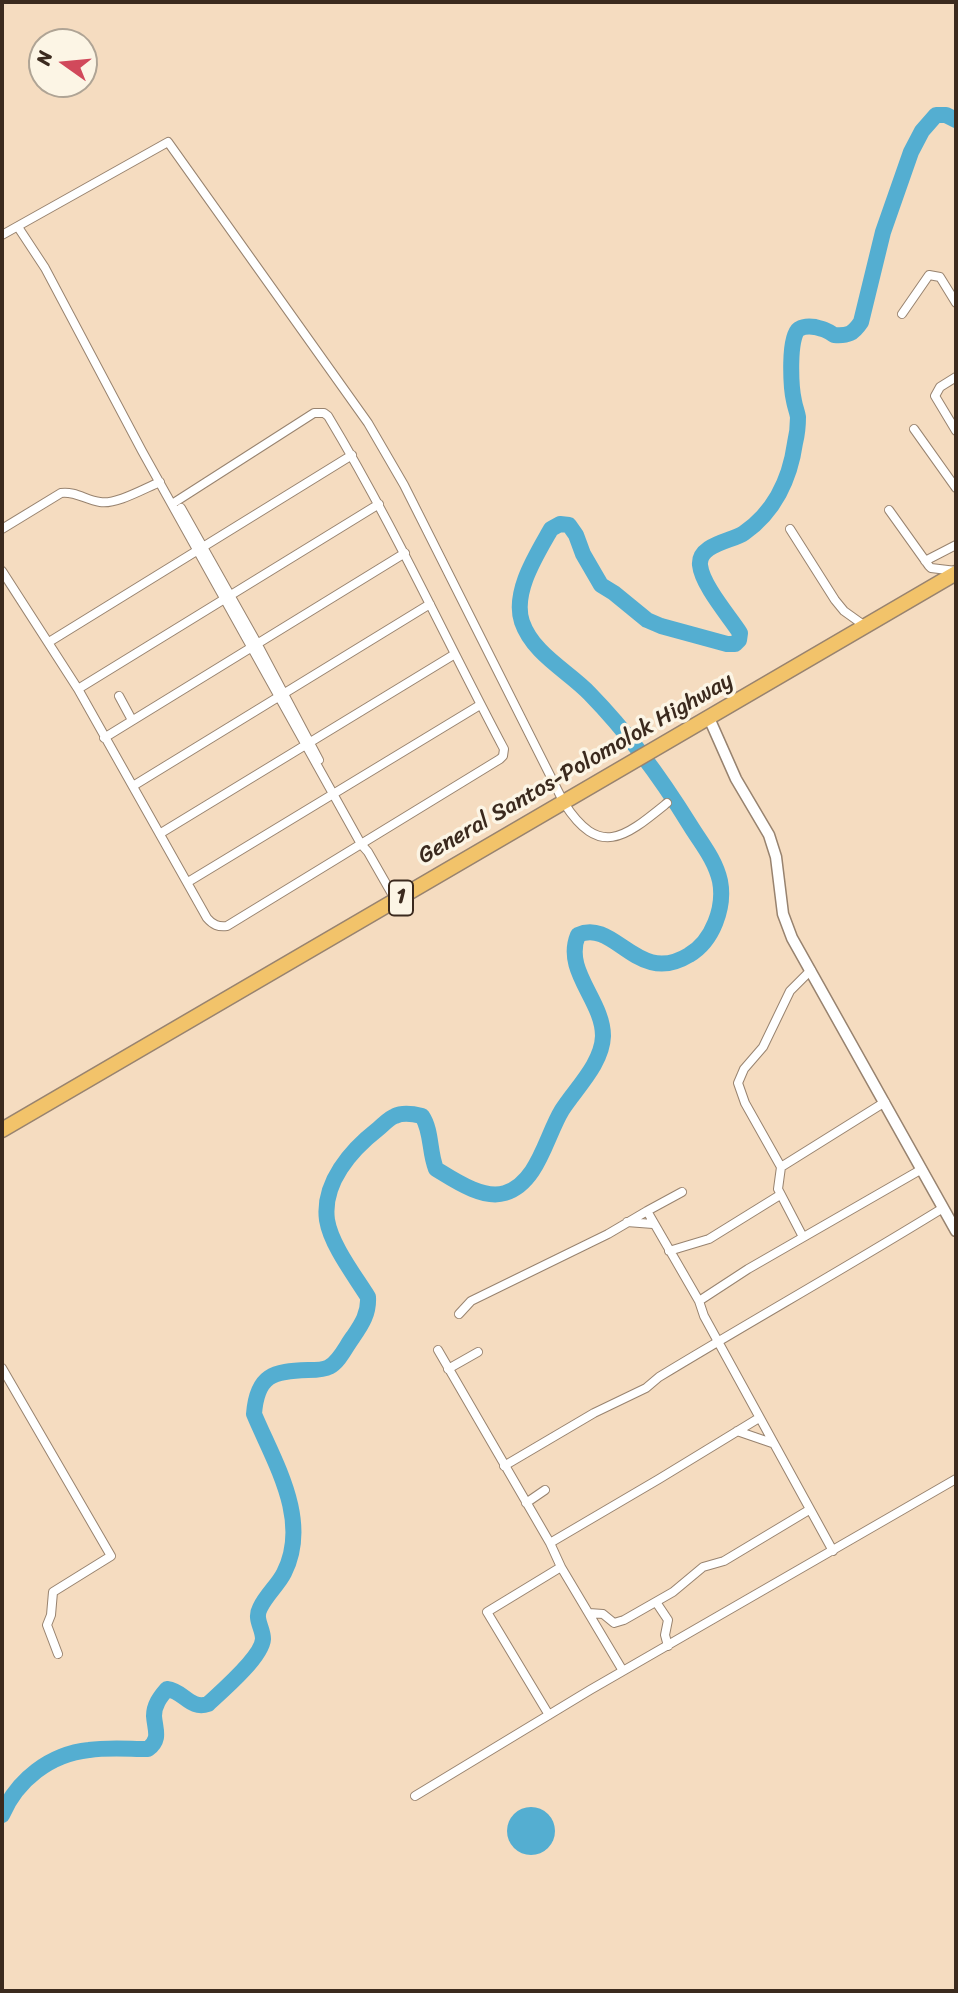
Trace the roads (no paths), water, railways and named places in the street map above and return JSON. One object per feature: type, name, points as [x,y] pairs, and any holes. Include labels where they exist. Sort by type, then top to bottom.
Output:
[{"type":"highway","name":"General Santos-Polomolok Highway","points":[[2,1130],[956,572]]},
{"type":"street","points":[[2,235],[168,142],[368,423],[404,485],[564,803],[577,823],[587,832],[622,835],[633,830],[667,803]]},
{"type":"street","points":[[18,227],[45,268],[55,278],[160,482],[175,502]]},
{"type":"street","points":[[902,314],[929,275],[940,277],[956,303]]},
{"type":"street","points":[[956,377],[940,387],[935,396],[956,432]]},
{"type":"street","points":[[2,571],[78,689],[212,923],[227,926],[503,756],[504,749],[405,553],[328,416],[318,411],[175,502]]},
{"type":"street","points":[[914,429],[956,488]]},
{"type":"street","points":[[144,450],[396,901]]},
{"type":"street","points":[[49,642],[352,455]]},
{"type":"street","points":[[2,529],[61,493],[108,502],[160,482]]},
{"type":"street","points":[[78,689],[379,504]]},
{"type":"street","points":[[889,510],[932,568],[956,572]]},
{"type":"street","points":[[790,529],[835,600],[844,611],[865,626]]},
{"type":"street","points":[[925,561],[956,545]]},
{"type":"street","points":[[104,738],[405,553]]},
{"type":"street","points":[[133,786],[430,604]]},
{"type":"street","points":[[161,833],[455,654]]},
{"type":"street","points":[[118,696],[132,720]]},
{"type":"street","points":[[188,882],[481,705]]},
{"type":"street","points":[[709,718],[736,779],[769,835],[776,857],[783,914],[792,938],[956,1231]]},
{"type":"street","points":[[803,1237],[780,1195],[777,1184],[781,1167],[745,1103],[738,1083],[744,1069],[763,1047],[790,991],[811,970]]},
{"type":"street","points":[[781,1167],[885,1102]]},
{"type":"street","points":[[699,1301],[748,1269],[922,1169]]},
{"type":"street","points":[[460,1314],[471,1301],[608,1234],[682,1192]]},
{"type":"street","points":[[669,1251],[709,1239],[780,1195]]},
{"type":"street","points":[[504,1466],[594,1413],[646,1388],[719,1340],[842,1270],[943,1208]]},
{"type":"street","points":[[647,1211],[699,1301],[704,1316],[772,1443],[833,1551]]},
{"type":"street","points":[[626,1222],[653,1224]]},
{"type":"street","points":[[439,1350],[623,1671]]},
{"type":"street","points":[[449,1369],[478,1352]]},
{"type":"street","points":[[2,1368],[111,1555],[110,1559],[53,1592],[51,1615],[47,1625],[58,1654]]},
{"type":"street","points":[[550,1543],[759,1418]]},
{"type":"street","points":[[737,1431],[772,1443]]},
{"type":"street","points":[[415,1796],[623,1671],[956,1479]]},
{"type":"street","points":[[526,1503],[545,1490]]},
{"type":"street","points":[[589,1613],[603,1614],[615,1623],[689,1581],[703,1567],[724,1561],[809,1510]]},
{"type":"street","points":[[548,1715],[487,1612],[561,1567]]},
{"type":"street","points":[[656,1602],[668,1620],[665,1635],[668,1646]]},
{"type":"water","points":[[531,1807],[548,1814],[555,1831],[548,1848],[531,1855],[514,1848],[507,1831],[514,1814]]},
{"type":"waterway","points":[[2,1815],[8,1802],[26,1780],[48,1763],[61,1757],[96,1749],[148,1749],[156,1738],[155,1708],[167,1689],[196,1704],[208,1704],[240,1674],[261,1646],[263,1639],[258,1612],[284,1573],[294,1533],[287,1492],[254,1414],[259,1391],[263,1383],[276,1374],[322,1369],[333,1364],[359,1328],[367,1308],[368,1297],[338,1250],[327,1220],[329,1193],[340,1168],[368,1137],[391,1118],[408,1114],[422,1116],[436,1169],[469,1188],[487,1194],[505,1193],[516,1188],[526,1179],[540,1158],[562,1110],[593,1066],[602,1046],[601,1023],[576,961],[578,935],[591,932],[604,935],[641,958],[655,963],[671,963],[697,949],[711,932],[721,902],[720,881],[711,858],[668,790],[631,741],[590,694],[534,644],[522,622],[520,598],[523,586],[551,529],[560,524],[569,525],[601,585],[647,620],[727,644],[735,644],[739,640],[740,633],[706,582],[700,565],[701,558],[710,548],[739,536],[755,525],[779,494],[793,456],[797,430],[798,417],[791,375],[796,334],[799,329],[809,326],[834,335],[843,335],[853,332],[861,322],[883,232],[911,152],[922,131],[936,115],[946,115],[956,120]]}]
